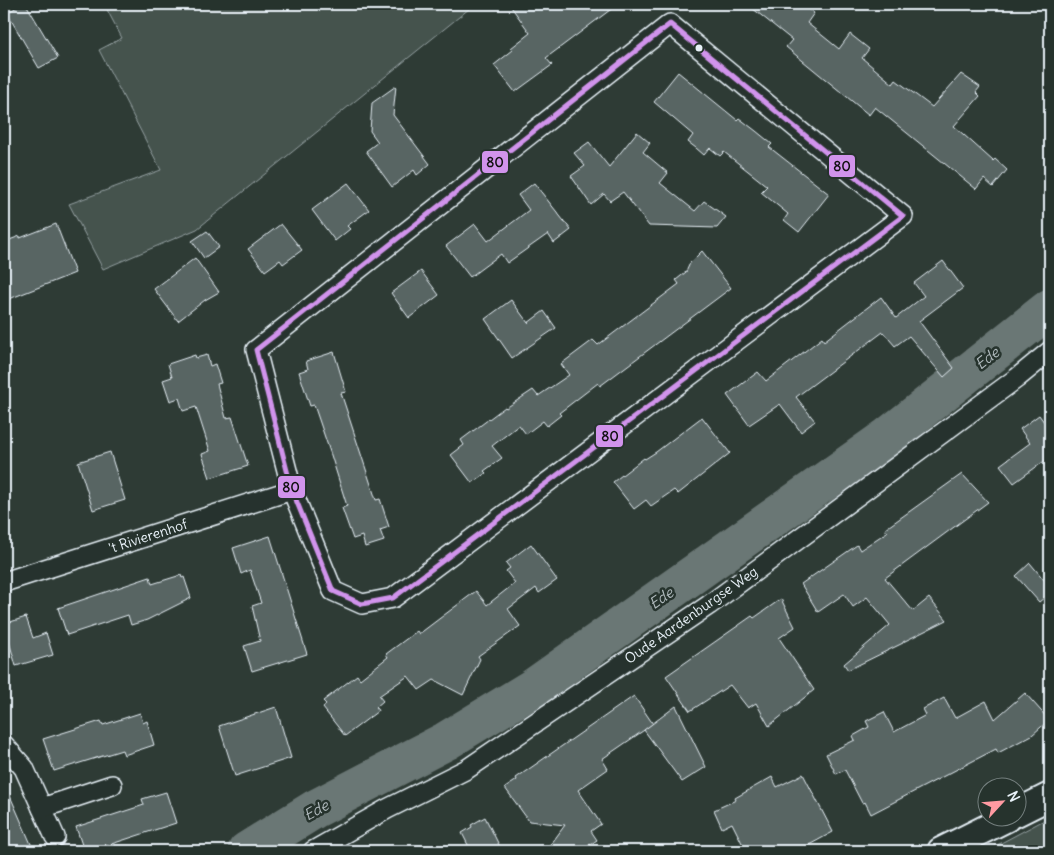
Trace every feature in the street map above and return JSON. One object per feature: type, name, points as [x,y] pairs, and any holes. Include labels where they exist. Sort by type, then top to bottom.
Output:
[{"type":"street","points":[[670,24],[903,216],[393,598],[362,604],[333,591],[292,490],[256,350],[670,24]]},
{"type":"street","name":"Oude Aardenburgse Weg","points":[[313,851],[387,809],[467,769],[693,616],[1017,378],[1050,351]]},
{"type":"street","name":"'t Rivierenhof","points":[[4,582],[292,490]]},
{"type":"street","points":[[4,744],[24,768],[55,837]]},
{"type":"street","points":[[42,808],[112,785]]},
{"type":"street","points":[[1026,808],[1050,796]]},
{"type":"street","points":[[941,851],[987,828]]},
{"type":"shaded area","points":[[104,4],[475,4],[197,229],[103,269],[69,204],[161,170],[99,50],[122,38]]},
{"type":"shaded area","points":[[1050,817],[1050,851],[986,851]]},
{"type":"building","points":[[22,4],[26,4],[58,58],[39,68],[7,13]]},
{"type":"building","points":[[509,4],[618,4],[546,58],[552,65],[515,92],[494,65],[530,33]]},
{"type":"building","points":[[747,4],[802,4],[814,13],[807,23],[839,49],[850,34],[869,49],[862,58],[893,84],[896,80],[932,107],[961,74],[980,87],[976,92],[980,96],[954,126],[993,161],[995,159],[1007,170],[993,187],[984,179],[976,189],[875,107],[869,115],[786,47],[792,40]]},
{"type":"building","points":[[678,72],[737,120],[739,118],[756,131],[772,144],[769,147],[829,194],[799,232],[784,220],[788,214],[761,192],[767,186],[724,152],[720,156],[710,148],[704,155],[688,142],[693,135],[654,102]]},
{"type":"building","points":[[396,86],[393,115],[430,164],[417,175],[414,170],[392,187],[366,151],[378,142],[370,131],[372,103]]},
{"type":"building","points":[[637,132],[650,143],[643,152],[668,173],[660,183],[695,211],[704,201],[726,217],[717,228],[649,226],[623,192],[610,201],[604,194],[591,205],[571,176],[585,166],[574,153],[589,142],[609,167]]},
{"type":"building","points":[[348,183],[369,210],[347,226],[350,229],[335,241],[312,210]]},
{"type":"building","points":[[534,183],[571,230],[554,243],[548,234],[507,263],[501,254],[470,277],[446,246],[475,224],[488,241],[529,210],[518,195]]},
{"type":"building","points":[[56,224],[75,273],[4,301],[4,242]]},
{"type":"building","points":[[281,224],[302,250],[283,264],[280,260],[265,271],[248,249]]},
{"type":"building","points":[[207,231],[219,247],[204,258],[192,241]]},
{"type":"building","points":[[702,251],[731,288],[600,386],[598,383],[559,413],[561,415],[547,426],[543,421],[526,434],[519,425],[492,446],[502,458],[484,471],[486,473],[472,483],[451,455],[464,445],[461,440],[505,407],[533,390],[538,396],[569,375],[561,364],[593,340],[598,345],[679,284],[676,280],[686,272],[690,263]]},
{"type":"building","points":[[195,258],[219,292],[205,300],[178,321],[154,289]]},
{"type":"building","points":[[943,261],[963,288],[919,321],[954,368],[944,377],[909,336],[895,346],[883,332],[796,397],[815,421],[801,432],[780,404],[749,425],[727,395],[758,372],[766,381],[822,338],[824,341],[881,297],[896,318],[924,296],[914,283]]},
{"type":"building","points":[[421,271],[439,295],[409,318],[391,293]]},
{"type":"building","points":[[511,300],[528,323],[544,311],[556,328],[512,358],[485,319]]},
{"type":"building","points":[[334,352],[346,392],[341,393],[376,500],[380,499],[389,527],[380,530],[384,541],[365,547],[362,536],[353,539],[342,508],[347,506],[331,455],[314,405],[310,406],[299,372],[308,369],[306,361]]},
{"type":"building","points":[[195,355],[196,358],[207,355],[210,366],[215,364],[221,383],[217,384],[226,418],[232,417],[248,466],[210,478],[202,454],[210,451],[196,407],[183,411],[179,398],[170,401],[163,380],[172,377],[168,364]]},
{"type":"building","points":[[1039,415],[1050,430],[1050,457],[1014,483],[1000,465],[1030,443],[1020,429]]},
{"type":"building","points":[[702,417],[730,453],[678,494],[674,490],[651,506],[646,500],[634,509],[613,482]]},
{"type":"building","points":[[110,452],[125,500],[93,510],[78,462]]},
{"type":"building","points":[[962,474],[988,502],[885,578],[913,611],[929,598],[947,620],[848,670],[844,664],[890,625],[867,597],[853,607],[844,594],[818,612],[801,584],[857,545],[860,550],[887,532],[885,529]]},
{"type":"building","points":[[270,536],[307,654],[252,671],[244,646],[260,641],[252,606],[261,603],[250,570],[241,574],[233,548]]},
{"type":"building","points":[[531,544],[557,580],[539,593],[536,588],[508,609],[520,626],[478,656],[480,659],[463,695],[434,680],[419,690],[408,676],[379,696],[383,701],[376,707],[378,711],[345,736],[323,708],[326,704],[323,701],[357,675],[360,679],[388,657],[386,654],[417,631],[419,634],[476,591],[487,605],[515,583],[506,571],[510,568],[506,563]]},
{"type":"building","points":[[1030,563],[1050,587],[1050,593],[1039,602],[1016,576]]},
{"type":"building","points":[[181,575],[182,578],[184,577],[191,598],[147,620],[131,625],[128,615],[67,635],[58,608],[150,577],[152,584]]},
{"type":"building","points":[[781,599],[795,627],[779,638],[814,690],[769,726],[756,703],[748,708],[730,685],[690,711],[666,676],[752,616],[754,618]]},
{"type":"building","points":[[26,617],[33,638],[46,633],[53,655],[16,666],[4,624]]},
{"type":"building","points":[[1025,693],[1049,720],[1032,735],[998,753],[996,749],[871,814],[865,802],[862,803],[845,770],[836,774],[826,754],[855,740],[853,736],[869,727],[866,721],[884,712],[894,732],[926,715],[923,709],[944,698],[955,718],[986,701],[995,719]]},
{"type":"building","points":[[634,696],[653,724],[602,759],[608,769],[578,790],[601,824],[591,831],[597,840],[581,851],[546,851],[565,825],[529,821],[505,788],[517,780],[516,778]]},
{"type":"building","points":[[676,706],[706,767],[682,782],[644,730]]},
{"type":"building","points":[[276,707],[291,758],[235,776],[219,726]]},
{"type":"building","points":[[140,713],[143,723],[147,721],[154,745],[124,755],[122,750],[54,771],[43,739],[101,721],[103,725]]},
{"type":"building","points":[[803,774],[833,832],[798,851],[746,851],[732,823],[722,828],[714,810],[736,800],[735,798],[772,777],[777,787]]},
{"type":"building","points":[[4,782],[34,851],[4,851]]},
{"type":"building","points":[[166,792],[176,823],[90,851],[84,851],[76,827],[144,805],[142,799]]},
{"type":"building","points":[[485,817],[502,851],[471,851],[462,833]]},
{"type":"waterway","points":[[1046,4],[1050,10]]},
{"type":"waterway","name":"Ede","points":[[247,851],[315,809],[446,741],[533,688],[886,438],[1050,308]]},
{"type":"transit line","name":"80","points":[[670,24],[903,216],[393,598],[362,604],[333,591],[292,490],[256,350],[670,24]]}]
